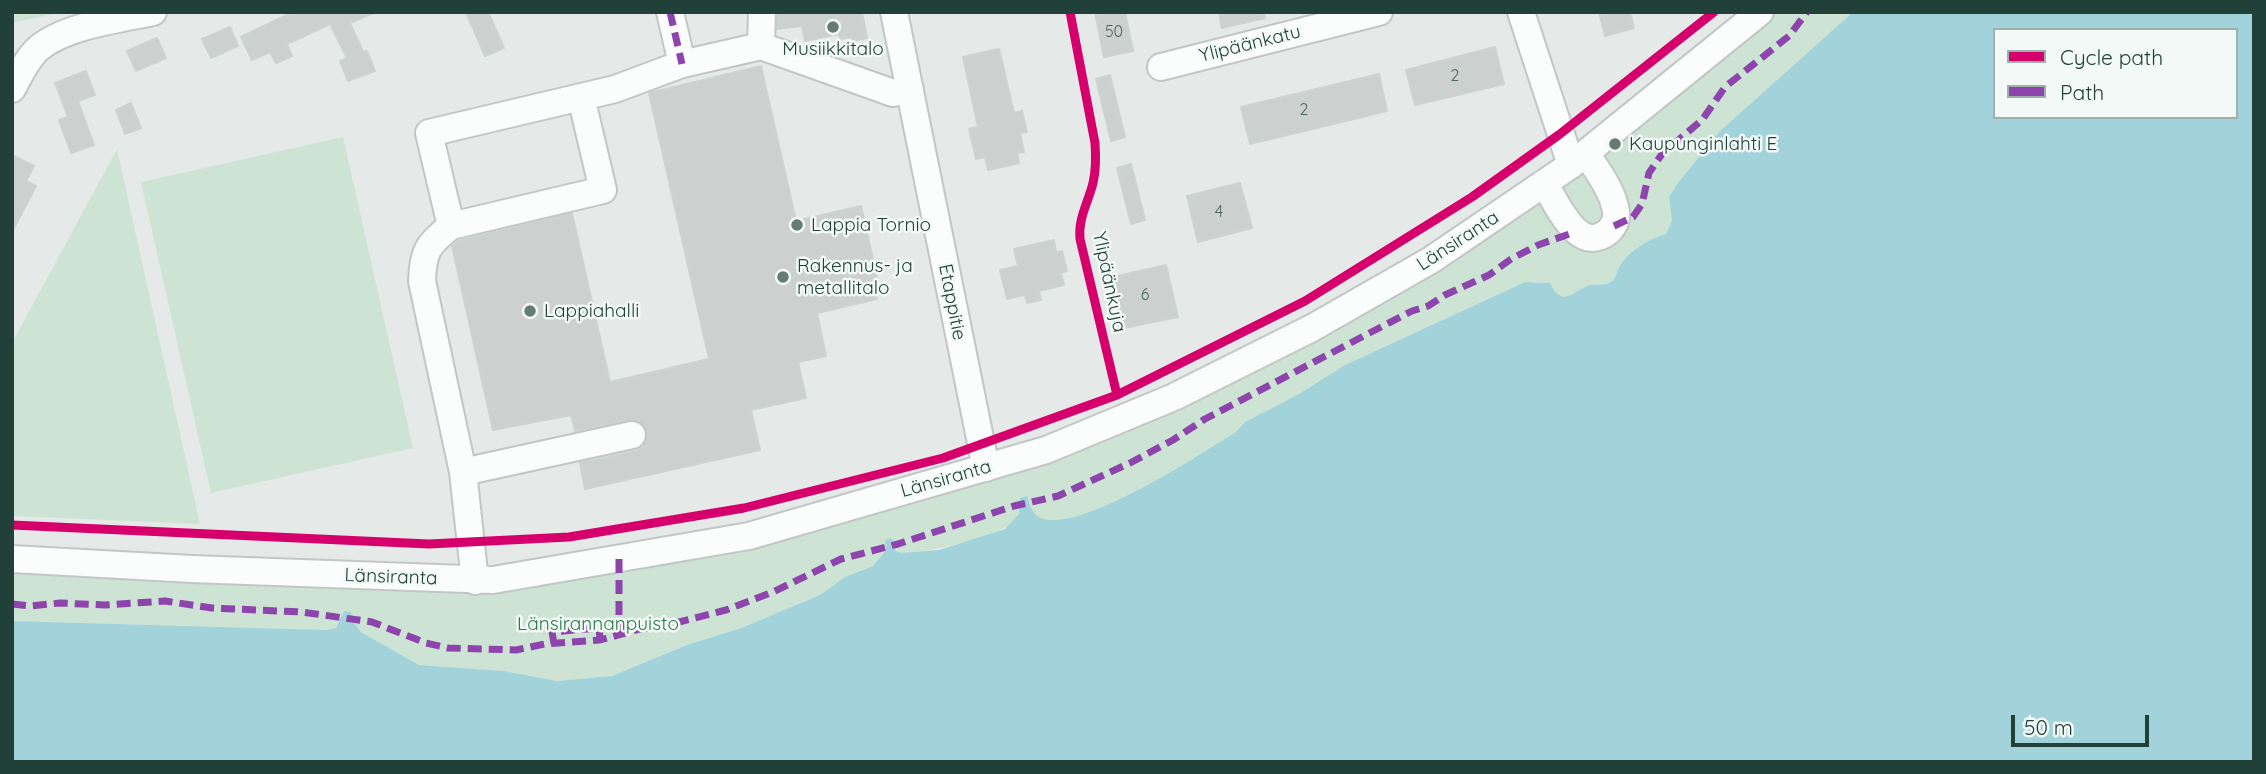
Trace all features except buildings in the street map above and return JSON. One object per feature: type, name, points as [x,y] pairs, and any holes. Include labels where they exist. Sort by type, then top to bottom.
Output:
[{"type":"street","points":[[12,89],[25,65],[39,48],[59,37],[126,15],[153,12]]},
{"type":"street","points":[[670,12],[682,64]]},
{"type":"street","points":[[761,46],[762,12]]},
{"type":"street","name":"Etappitie","points":[[894,12],[986,468]]},
{"type":"street","name":"Ylipäänkatu","points":[[1161,66],[1380,12]]},
{"type":"street","points":[[1521,12],[1579,159],[1611,193],[1617,214],[1614,226],[1595,238],[1584,237],[1575,232],[1545,183]]},
{"type":"street","name":"Länsiranta","points":[[12,559],[192,569],[493,580],[749,536],[1046,450],[1174,397],[1312,328],[1431,260],[1579,159],[1760,12]]},
{"type":"street","points":[[451,226],[429,133],[615,89],[682,64],[761,46],[893,93],[910,90]]},
{"type":"street","points":[[475,580],[463,472],[422,281],[423,258],[432,241],[451,226],[603,190],[581,97]]},
{"type":"street","points":[[463,472],[632,435]]},
{"type":"green space","points":[[24,12],[62,12],[12,23],[12,15]]},
{"type":"green space","name":"Länsirannanpuisto","points":[[1770,12],[1853,12],[1720,131],[1669,197],[1672,221],[1666,234],[1657,237],[1619,266],[1615,279],[1610,283],[1589,286],[1571,297],[1561,297],[1540,282],[1525,282],[1345,365],[1299,394],[1245,422],[1236,432],[1169,473],[1083,514],[1059,520],[1041,519],[1033,512],[1027,497],[1015,521],[978,538],[911,553],[901,553],[885,540],[886,549],[873,566],[845,577],[820,595],[613,676],[557,681],[504,671],[419,665],[361,632],[354,623],[351,612],[339,621],[336,628],[329,630],[12,621],[12,566],[493,585],[1048,456],[1312,334]]},
{"type":"green space","points":[[343,137],[413,448],[211,493],[141,182]]},
{"type":"green space","points":[[117,149],[200,524],[12,516],[12,343]]},
{"type":"water","points":[[1853,12],[2254,12],[2254,762],[12,762],[12,621],[328,630],[336,628],[344,611],[351,612],[354,623],[361,632],[419,665],[504,671],[557,681],[612,676],[820,595],[845,577],[873,566],[886,550],[885,540],[892,538],[895,550],[901,553],[939,550],[1005,529],[1019,514],[1020,498],[1027,496],[1033,512],[1038,517],[1059,520],[1110,504],[1168,473],[1236,432],[1245,422],[1299,394],[1345,365],[1525,282],[1550,283],[1559,295],[1564,297],[1590,285],[1611,282],[1630,254],[1647,242],[1666,234],[1672,221],[1669,197],[1720,131]]},
{"type":"marked path","points":[[670,12],[682,64]]},
{"type":"marked path","points":[[1614,226],[1633,217],[1642,204],[1649,173],[1662,154],[1702,120],[1725,87],[1789,36],[1807,12]]},
{"type":"marked path","points":[[12,604],[105,605],[165,601],[212,608],[302,612],[372,622],[426,643],[448,648],[516,650],[545,644],[600,640],[679,622],[726,610],[773,592],[841,559],[898,544],[1014,506],[1058,496],[1130,463],[1205,419],[1412,311],[1428,306],[1445,295],[1489,275],[1511,259],[1538,245],[1575,232]]},
{"type":"marked path","points":[[619,559],[619,634]]},
{"type":"marked path","points":[[554,644],[552,632],[599,628],[600,640]]},
{"type":"cycle path","name":"Ylipäänkuja","points":[[1070,12],[1095,143],[1096,163],[1082,217],[1080,239],[1117,395]]},
{"type":"cycle path","points":[[12,525],[429,544],[569,537],[744,508],[943,458],[1117,395],[1305,301],[1472,197],[1560,134],[1714,12]]},
{"type":"place","name":"Musiikkitalo","points":[[833,27]]},
{"type":"place","name":"Kaupunginlahti E","points":[[1615,144]]},
{"type":"place","name":"Lappia Tornio","points":[[797,225]]},
{"type":"place","name":"Rakennus- ja metallitalo","points":[[783,277]]},
{"type":"place","name":"Lappiahalli","points":[[530,311]]}]
